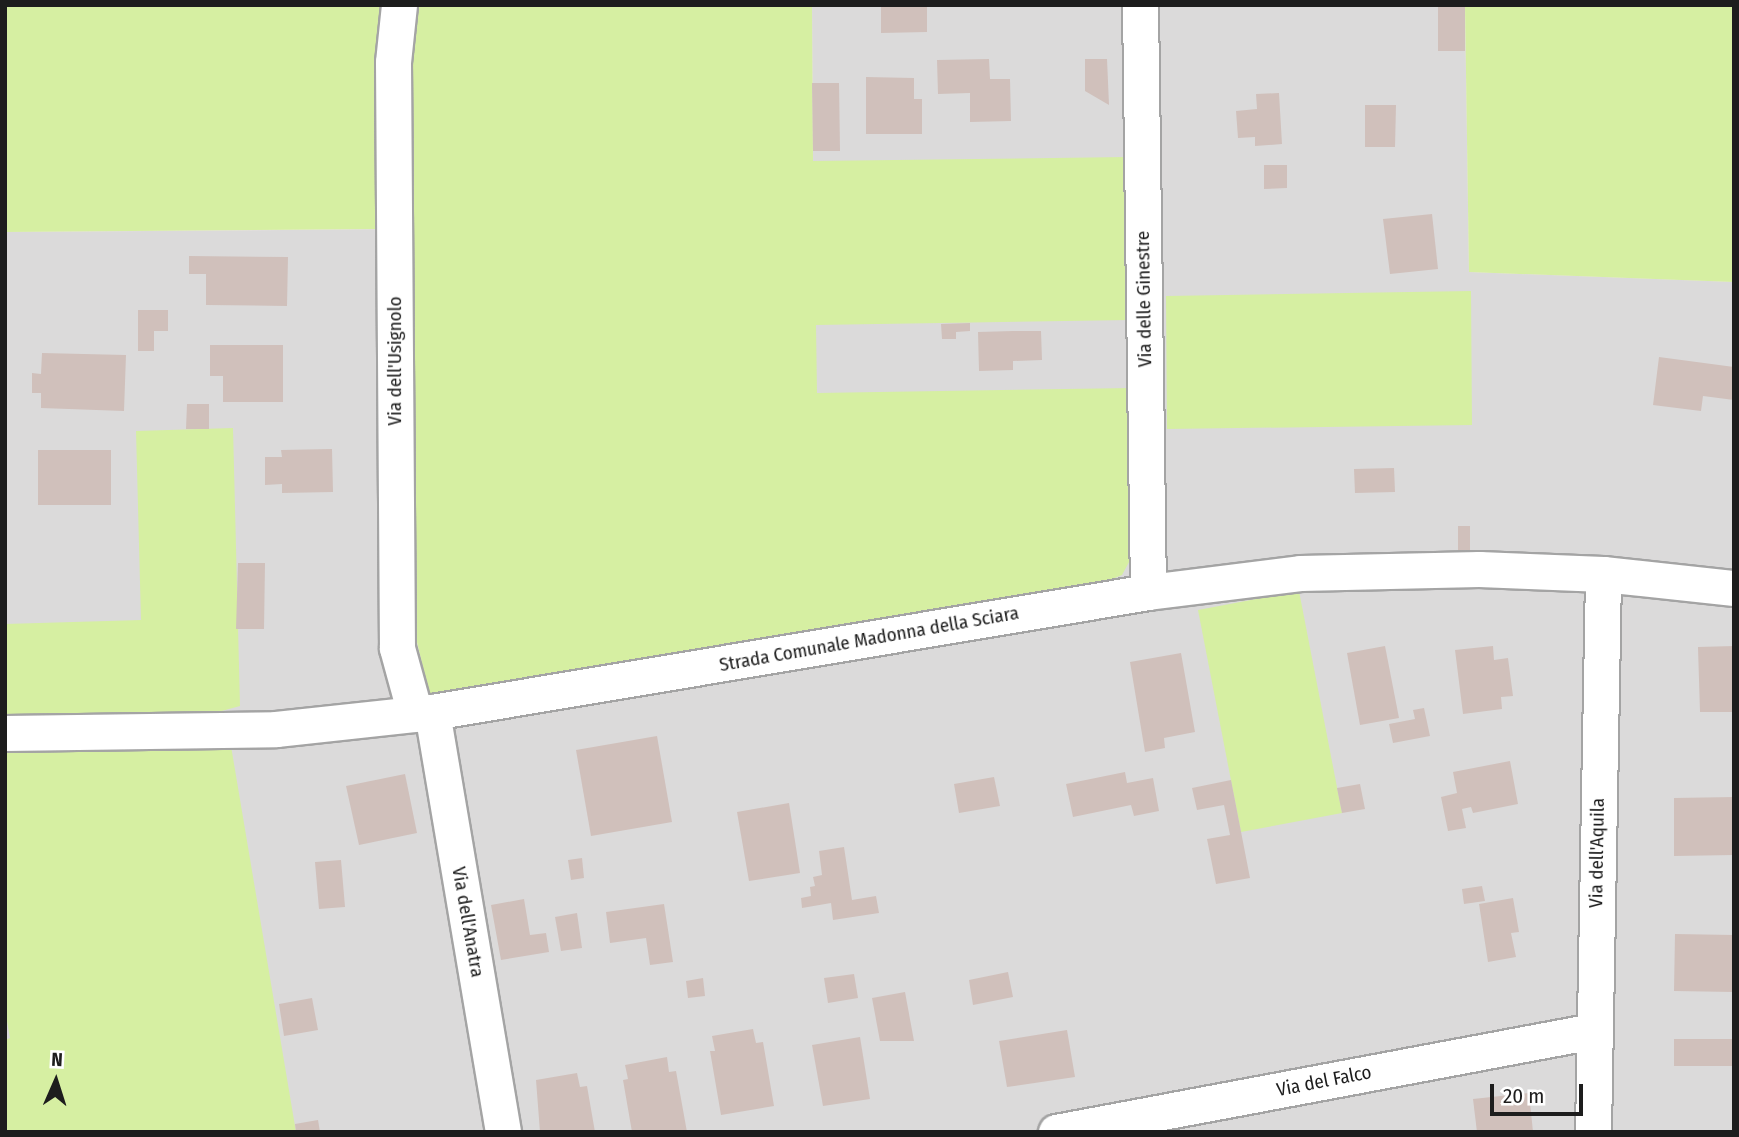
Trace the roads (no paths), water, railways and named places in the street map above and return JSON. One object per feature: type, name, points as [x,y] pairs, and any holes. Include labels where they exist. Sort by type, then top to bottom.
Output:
[{"type":"street","name":"Via dell'Usignolo","points":[[399,5],[393,62],[397,648],[423,713]]},
{"type":"street","name":"Via delle Ginestre","points":[[1140,5],[1149,592]]},
{"type":"street","name":"Strada Comunale Madonna della Sciara","points":[[5,733],[276,729],[423,713],[1149,592],[1300,573],[1479,569],[1603,574],[1734,588]]},
{"type":"street","name":"Via dell'Aquila","points":[[1593,1132],[1603,574]]},
{"type":"street","name":"Via dell'Anatra","points":[[423,713],[503,1132]]},
{"type":"street","name":"Via del Falco","points":[[1068,1131],[1593,1031]]}]
